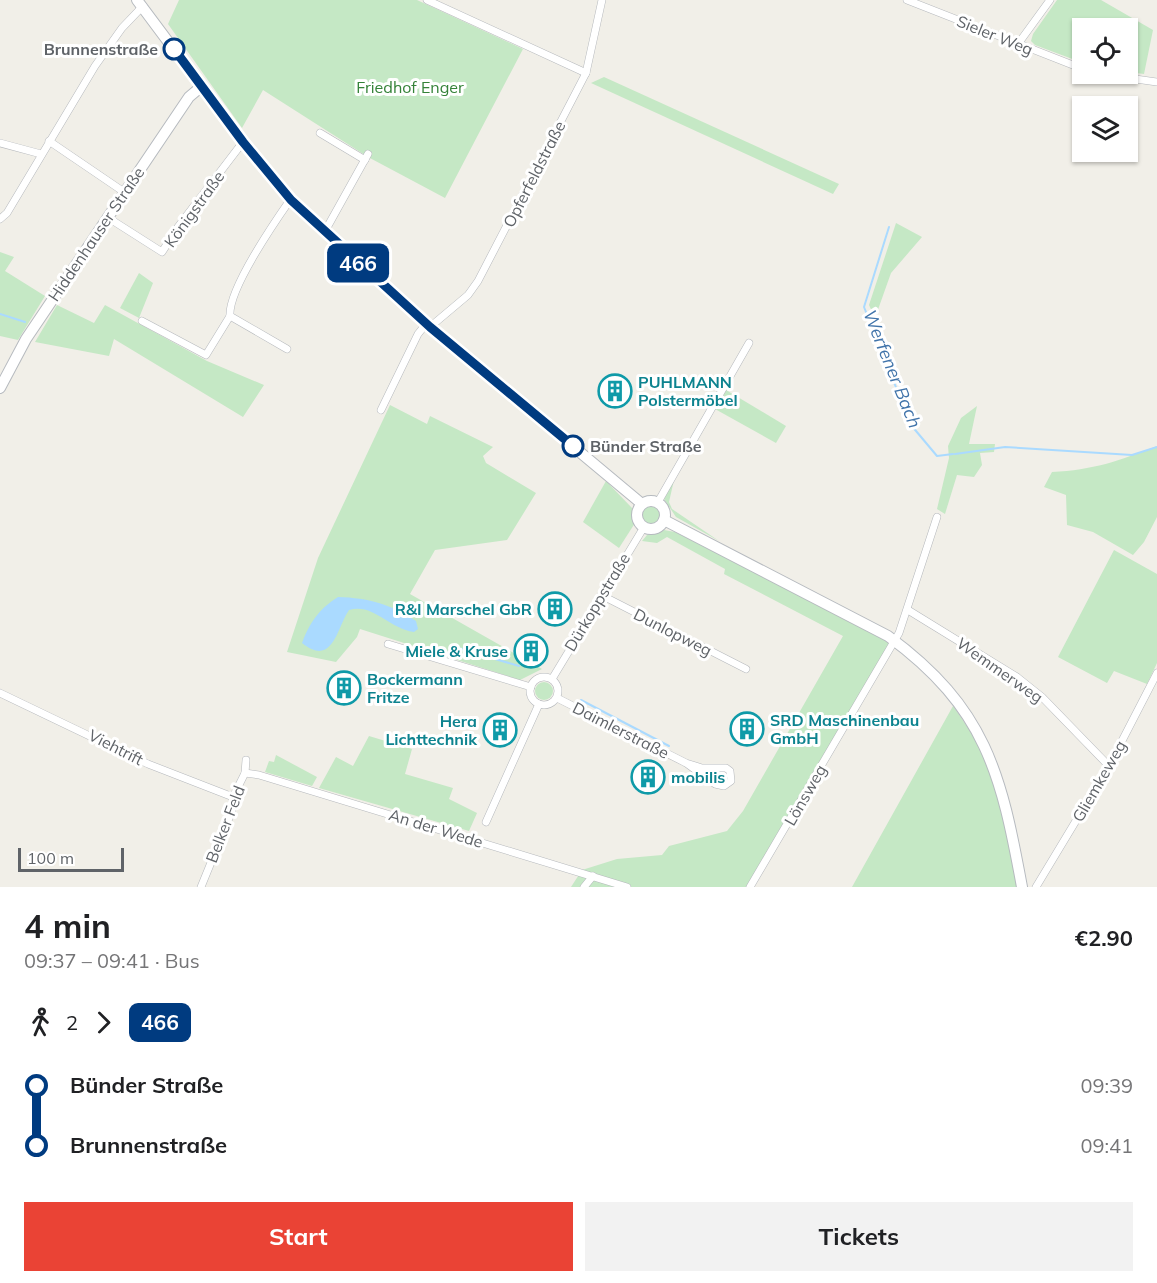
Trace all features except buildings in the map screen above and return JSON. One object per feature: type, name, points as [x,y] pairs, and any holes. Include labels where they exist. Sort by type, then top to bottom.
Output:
[{"type":"street","points":[[427,0],[586,73]]},
{"type":"street","name":"Opferfeldstraße","points":[[428,326],[468,295],[478,281],[586,73],[602,0]]},
{"type":"street","name":"Sieler Weg","points":[[907,0],[1072,65]]},
{"type":"street","points":[[934,0],[934,11]]},
{"type":"street","points":[[1018,44],[1050,0]]},
{"type":"street","points":[[0,219],[7,213],[95,66],[140,3],[243,142],[291,200],[428,326],[642,504]]},
{"type":"street","points":[[1138,79],[1157,82]]},
{"type":"street","name":"Hiddenhauser Straße","points":[[0,388],[26,339],[107,217],[189,97],[202,86]]},
{"type":"street","points":[[320,133],[366,157],[324,232]]},
{"type":"street","points":[[49,141],[124,192]]},
{"type":"street","name":"Königstraße","points":[[107,217],[162,252],[178,227],[243,142]]},
{"type":"street","points":[[0,143],[41,154]]},
{"type":"street","points":[[142,321],[206,355],[230,316],[229,305],[242,279],[291,200]]},
{"type":"street","points":[[230,316],[287,349]]},
{"type":"street","points":[[381,410],[418,334],[428,326]]},
{"type":"street","points":[[658,502],[749,343]]},
{"type":"street","points":[[650,501],[658,502],[663,508],[664,520],[653,528],[644,527],[637,516],[642,504],[650,501]]},
{"type":"street","name":"Lönsweg","points":[[750,887],[895,641],[908,610],[937,517]]},
{"type":"street","points":[[664,520],[895,641],[935,673],[964,710],[984,743],[998,778],[1009,816],[1022,887]]},
{"type":"street","name":"Dürkoppstraße","points":[[552,679],[644,527]]},
{"type":"street","name":"Dunlopweg","points":[[601,595],[746,669]]},
{"type":"street","name":"Wemmerweg","points":[[908,610],[1017,677],[1042,697],[1109,766]]},
{"type":"street","points":[[388,644],[531,687]]},
{"type":"street","name":"Gliemkeweg","points":[[1036,887],[1109,766],[1157,673]]},
{"type":"street","points":[[539,678],[552,679],[557,685],[557,698],[551,704],[539,704],[531,695],[531,687],[539,678]]},
{"type":"street","name":"Viehtrift","points":[[0,693],[148,764],[233,797]]},
{"type":"street","name":"Daimlerstraße","points":[[557,698],[686,763],[715,784],[724,786],[731,780],[730,771],[726,768],[702,768],[686,763]]},
{"type":"street","points":[[486,822],[539,704]]},
{"type":"street","name":"Belker Feld","points":[[201,887],[232,811],[233,797],[244,773],[246,760]]},
{"type":"street","name":"An der Wede","points":[[244,773],[259,775],[627,887]]},
{"type":"street","points":[[584,887],[593,876]]},
{"type":"green space","name":"Friedhof Enger","points":[[179,0],[417,0],[523,49],[445,198],[368,157],[263,90],[242,128],[168,24]]},
{"type":"green space","points":[[1057,0],[1101,0],[1132,18],[1072,18],[1072,59],[1035,45],[1031,41],[1033,34]]},
{"type":"green space","points":[[1138,21],[1153,30],[1144,74],[1138,73]]},
{"type":"green space","points":[[604,77],[839,184],[833,194],[591,83]]},
{"type":"green space","points":[[896,223],[922,237],[891,273],[875,318],[869,305]]},
{"type":"green space","points":[[0,252],[14,257],[5,271],[45,296],[18,340],[0,336]]},
{"type":"green space","points":[[139,273],[153,283],[139,318],[120,308]]},
{"type":"green space","points":[[57,305],[94,323],[105,305],[207,361],[264,385],[243,417],[114,339],[109,356],[35,342]]},
{"type":"green space","points":[[726,390],[786,426],[776,443],[715,409]]},
{"type":"green space","points":[[390,405],[427,424],[430,416],[493,447],[483,456],[486,463],[536,493],[507,540],[435,550],[410,594],[542,669],[520,680],[360,629],[357,637],[336,662],[287,652],[318,558]]},
{"type":"green space","points":[[977,406],[969,444],[995,444],[994,452],[980,453],[982,465],[974,477],[957,475],[945,514],[937,509],[949,458],[948,446],[961,418]]},
{"type":"green space","points":[[1157,446],[1157,517],[1144,542],[1133,555],[1093,532],[1067,525],[1066,495],[1044,487],[1052,472],[1106,464]]},
{"type":"green space","points":[[674,480],[669,502],[672,509],[719,541],[676,517],[664,499]]},
{"type":"green space","points":[[606,481],[632,508],[635,523],[619,548],[583,522]]},
{"type":"green space","points":[[651,506],[657,509],[660,515],[657,521],[651,524],[645,521],[642,515],[645,509]]},
{"type":"green space","points":[[664,530],[675,532],[888,640],[889,644],[747,887],[571,887],[582,870],[617,859],[662,855],[669,846],[727,831],[743,811],[843,636],[724,574],[725,569],[667,537],[657,543],[642,541],[647,535]]},
{"type":"green space","points":[[1114,550],[1157,574],[1157,663],[1147,684],[1114,671],[1107,683],[1058,657]]},
{"type":"green space","points":[[544,682],[550,685],[553,691],[550,697],[544,700],[538,697],[535,691],[538,685]]},
{"type":"green space","points":[[953,706],[975,740],[993,779],[1003,814],[1017,887],[852,887]]},
{"type":"green space","points":[[369,736],[412,749],[405,774],[453,788],[449,799],[477,813],[469,831],[319,788],[336,757],[353,766]]},
{"type":"green space","points":[[276,755],[317,777],[312,786],[265,772],[269,761],[274,762]]},
{"type":"water","points":[[338,597],[360,599],[388,606],[416,621],[418,629],[414,632],[404,630],[366,610],[349,610],[333,642],[327,648],[321,651],[302,643],[316,617],[325,606]]},
{"type":"waterway","name":"Werfener Bach","points":[[889,227],[864,307],[911,425],[937,456],[953,454]]},
{"type":"waterway","points":[[0,314],[25,322]]},
{"type":"waterway","name":"Werfener Bach","points":[[955,454],[1005,447],[1132,455],[1157,447]]},
{"type":"waterway","points":[[458,648],[519,666]]},
{"type":"waterway","points":[[581,700],[669,746]]},
{"type":"bus line","name":"466","points":[[174,49],[243,142],[291,200],[430,327],[573,446]]},
{"type":"place","name":"Brunnenstraße","points":[[174,49]]},
{"type":"place","name":"PUHLMANN Polstermöbel","points":[[615,391]]},
{"type":"place","name":"Bünder Straße","points":[[573,446]]},
{"type":"place","name":"R&I Marschel GbR","points":[[555,609]]},
{"type":"place","name":"Miele & Kruse","points":[[531,651]]},
{"type":"place","name":"Bockermann Fritze","points":[[344,688]]},
{"type":"place","name":"SRD Maschinenbau GmbH","points":[[747,729]]},
{"type":"place","name":"Hera Lichttechnik","points":[[500,730]]},
{"type":"place","name":"mobilis","points":[[648,777]]}]
